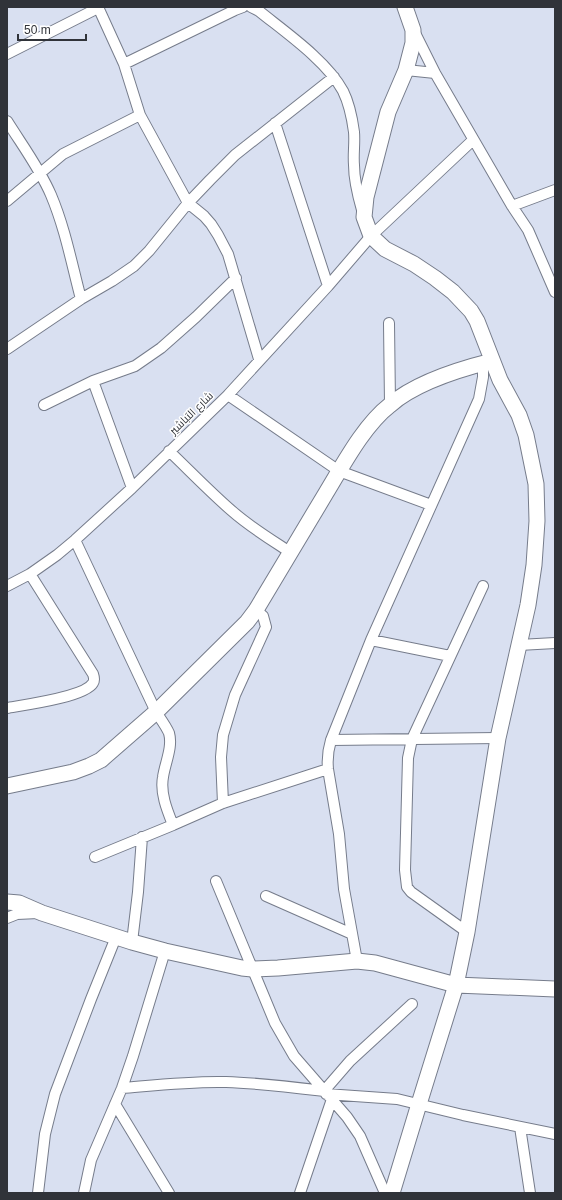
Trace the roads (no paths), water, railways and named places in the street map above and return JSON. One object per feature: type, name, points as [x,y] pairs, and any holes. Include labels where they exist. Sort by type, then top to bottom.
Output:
[{"type":"street","points":[[7,54],[98,7],[124,64],[140,115],[188,203],[204,216],[218,235],[228,254],[259,359]]},
{"type":"street","points":[[124,64],[243,7]]},
{"type":"street","points":[[405,7],[413,30],[435,72],[473,140],[528,230],[555,292]]},
{"type":"street","points":[[256,8],[312,54],[334,77],[343,90],[350,107],[354,133],[354,166],[358,198],[371,236],[385,249],[414,264],[435,278],[463,302],[471,311],[484,336],[488,362],[479,399],[372,640],[331,740],[327,759],[328,769],[339,834],[344,889],[357,961]]},
{"type":"street","points":[[364,217],[366,198],[388,112],[406,70],[413,43],[413,30]]},
{"type":"street","points":[[406,70],[435,72]]},
{"type":"street","points":[[7,349],[80,299],[112,281],[134,266],[149,251],[188,203],[235,155],[334,77]]},
{"type":"street","points":[[7,201],[63,154],[140,115]]},
{"type":"street","points":[[7,121],[40,173],[51,195],[59,216],[80,299]]},
{"type":"street","points":[[275,123],[328,286]]},
{"type":"street","name":"شارع التباشير","points":[[7,586],[30,574],[57,555],[132,488],[228,394],[328,286],[371,236],[473,140]]},
{"type":"street","points":[[512,206],[555,190]]},
{"type":"street","points":[[44,405],[94,381],[135,366],[161,348],[196,317],[236,278]]},
{"type":"street","points":[[389,323],[390,404]]},
{"type":"street","points":[[7,786],[73,772],[89,766],[101,760],[156,712],[240,630],[256,610],[339,471],[378,415],[390,404],[425,384],[488,362]]},
{"type":"street","points":[[392,1193],[456,985],[467,932],[498,738],[528,605],[534,565],[537,521],[536,484],[526,435],[519,415],[500,380],[488,362]]},
{"type":"street","points":[[94,381],[132,488]]},
{"type":"street","points":[[228,394],[339,471],[431,505]]},
{"type":"street","points":[[169,451],[232,511],[255,529],[290,552]]},
{"type":"street","points":[[75,540],[156,712],[169,733],[170,743],[162,778],[162,791],[173,825]]},
{"type":"street","points":[[7,708],[58,699],[90,687],[94,679],[93,674],[30,574]]},
{"type":"street","points":[[467,932],[411,892],[407,887],[405,870],[408,758],[412,739],[483,586]]},
{"type":"street","points":[[223,803],[221,757],[222,735],[235,694],[266,627],[263,616],[256,610]]},
{"type":"street","points":[[372,640],[450,656]]},
{"type":"street","points":[[519,645],[555,643]]},
{"type":"street","points":[[331,740],[498,738]]},
{"type":"street","points":[[95,857],[223,803],[328,769]]},
{"type":"street","points":[[132,942],[138,892],[142,837]]},
{"type":"street","points":[[216,881],[252,969],[284,1041],[294,1056],[347,1117],[360,1136],[385,1193]]},
{"type":"street","points":[[266,896],[352,934]]},
{"type":"street","points":[[7,902],[19,903],[42,913],[132,942],[165,951],[252,969],[313,966],[357,961],[375,963],[456,985],[554,990]]},
{"type":"street","points":[[7,918],[17,914],[42,913]]},
{"type":"street","points":[[38,1193],[45,1134],[53,1100],[116,936]]},
{"type":"street","points":[[84,1193],[91,1160],[122,1088],[165,951]]},
{"type":"street","points":[[300,1193],[327,1094],[350,1061],[412,1004]]},
{"type":"street","points":[[122,1088],[187,1083],[248,1083],[327,1094],[397,1099],[463,1115],[555,1134]]},
{"type":"street","points":[[115,1104],[169,1193]]},
{"type":"street","points":[[520,1127],[530,1193]]}]
